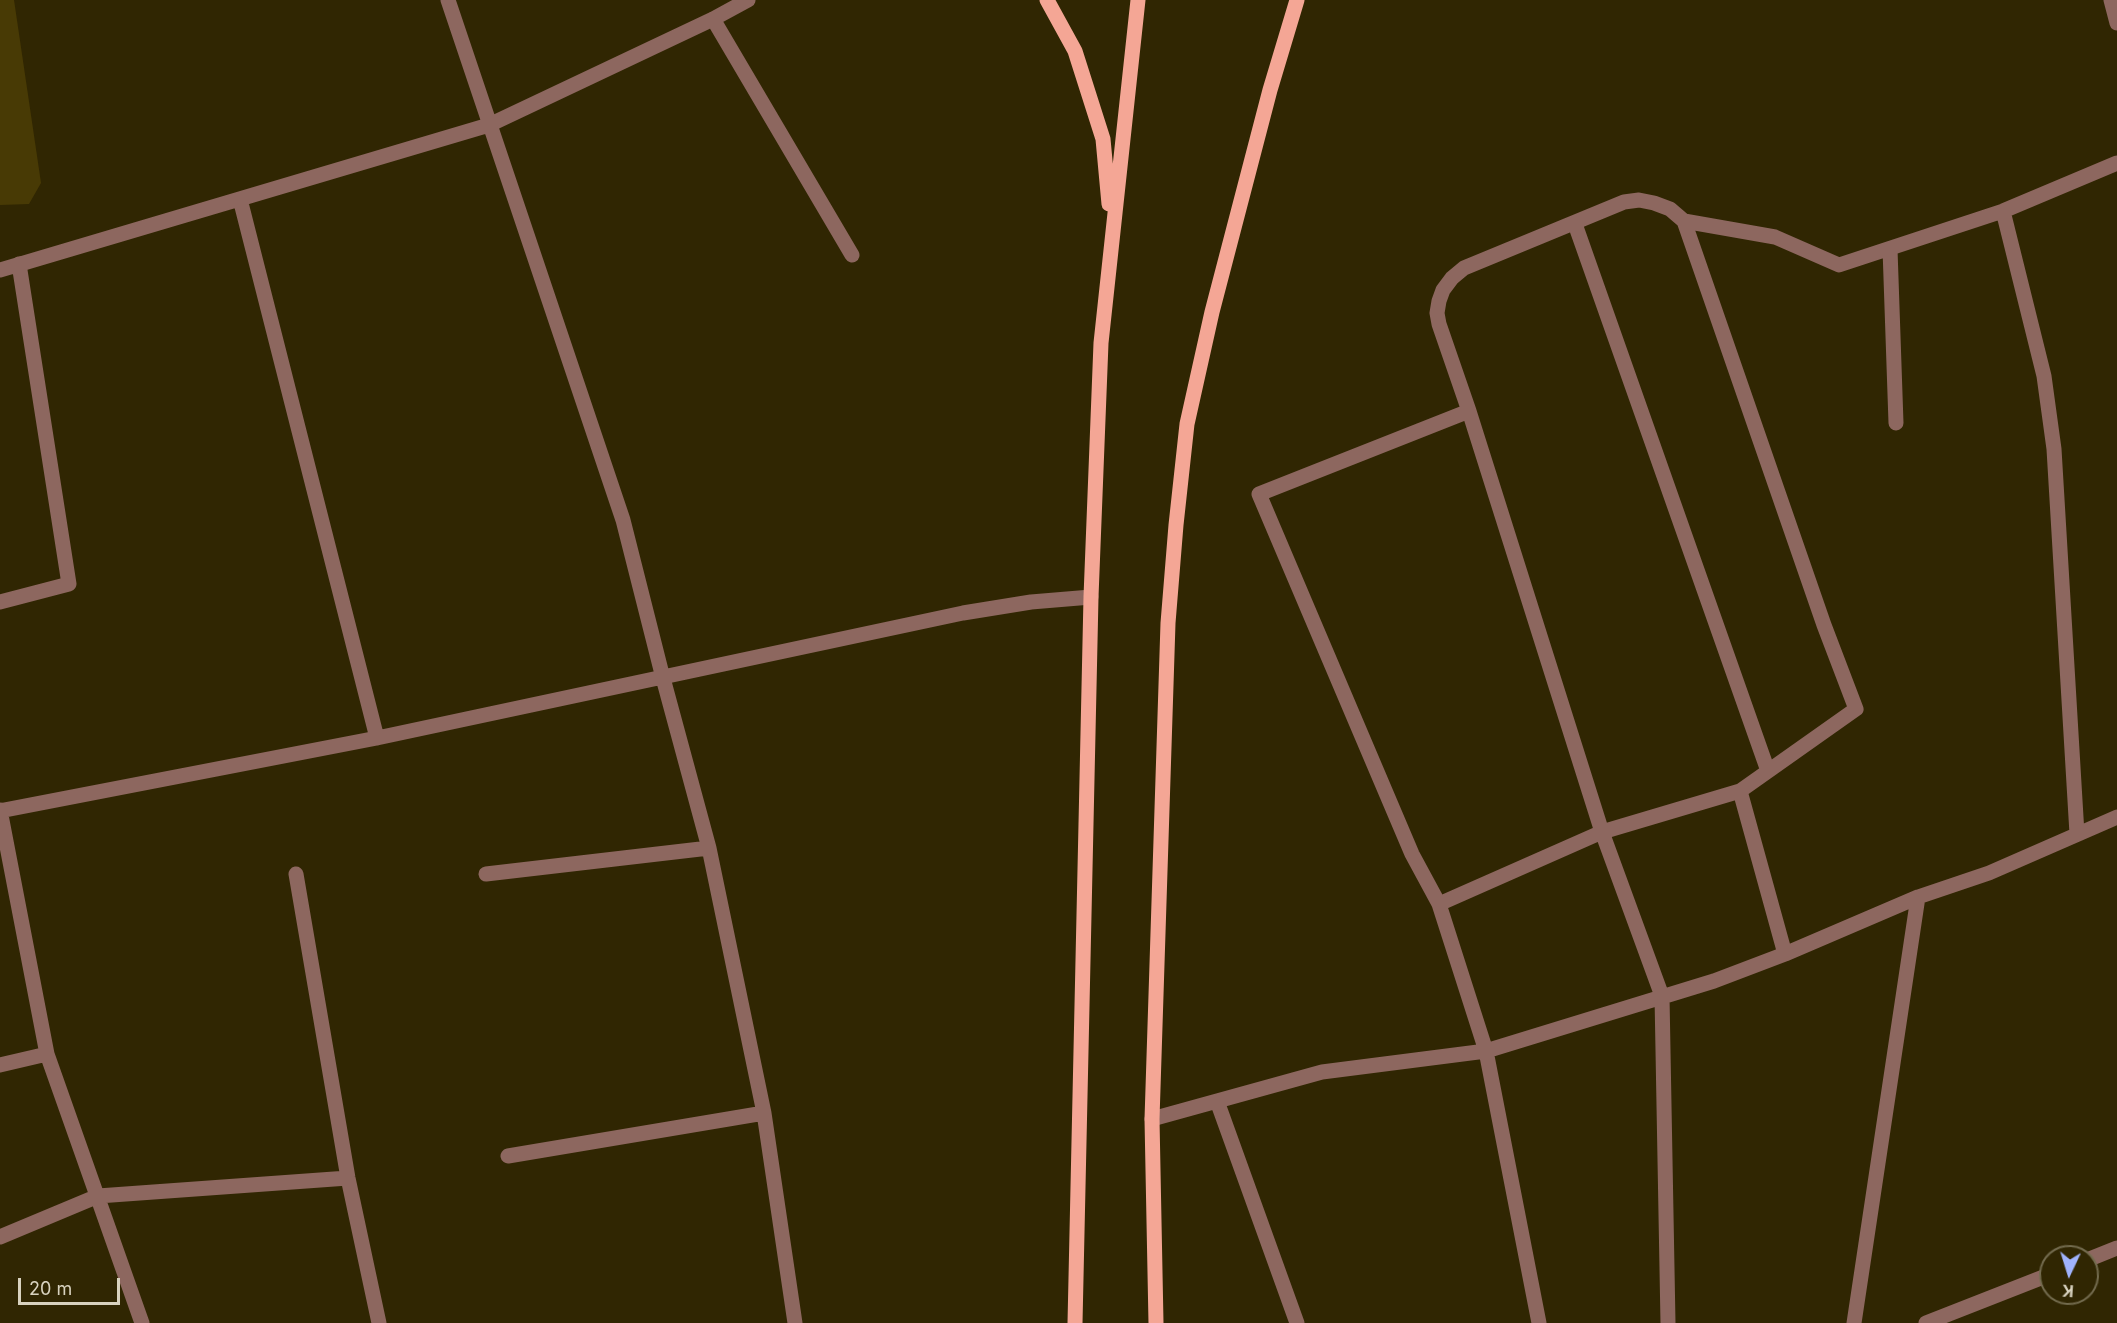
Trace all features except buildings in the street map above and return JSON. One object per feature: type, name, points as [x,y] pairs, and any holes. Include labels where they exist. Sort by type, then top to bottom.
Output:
[{"type":"main road","points":[[1047,0],[1075,51],[1103,139],[1113,235]]},
{"type":"main road","points":[[1075,1323],[1091,597],[1101,343],[1138,0]]},
{"type":"main road","points":[[1156,1323],[1152,1119],[1168,623],[1176,525],[1187,424],[1212,312],[1267,101],[1297,0]]},
{"type":"street","points":[[448,0],[623,520],[709,848],[764,1113],[795,1323]]},
{"type":"street","points":[[0,270],[489,125],[748,0]]},
{"type":"street","points":[[2111,0],[2117,23]]},
{"type":"street","points":[[712,19],[852,255]]},
{"type":"street","points":[[1684,221],[1775,237],[1839,266],[2003,211],[2117,163]]},
{"type":"street","points":[[240,198],[377,738]]},
{"type":"street","points":[[1439,904],[1602,832],[1740,791],[1856,709],[1824,625],[1684,221],[1670,209],[1654,203],[1624,202],[1464,268],[1443,290],[1437,313],[1602,832],[1662,996],[1668,1323]]},
{"type":"street","points":[[2003,211],[2044,376],[2054,449],[2078,834]]},
{"type":"street","points":[[1575,224],[1768,771]]},
{"type":"street","points":[[1890,249],[1896,423]]},
{"type":"street","points":[[0,602],[69,584],[19,264]]},
{"type":"street","points":[[1469,411],[1259,494],[1412,854],[1439,904],[1486,1051],[1539,1323]]},
{"type":"street","points":[[142,1323],[47,1054],[0,811],[377,738],[963,613],[1031,602],[1091,597]]},
{"type":"street","points":[[1740,791],[1785,954]]},
{"type":"street","points":[[1152,1119],[1322,1072],[1486,1051],[1714,981],[1785,954],[1918,897],[1989,873],[2117,817]]},
{"type":"street","points":[[486,874],[709,848]]},
{"type":"street","points":[[296,874],[348,1178],[379,1323]]},
{"type":"street","points":[[1854,1323],[1918,897]]},
{"type":"street","points":[[0,1065],[47,1054]]},
{"type":"street","points":[[1217,1101],[1297,1323]]},
{"type":"street","points":[[508,1155],[764,1113]]},
{"type":"street","points":[[0,1237],[98,1196],[348,1178]]},
{"type":"street","points":[[2099,1255],[2117,1248]]},
{"type":"street","points":[[1926,1323],[2039,1279]]},
{"type":"shaded area","points":[[0,0],[14,0],[41,183],[29,204],[0,205]]}]
